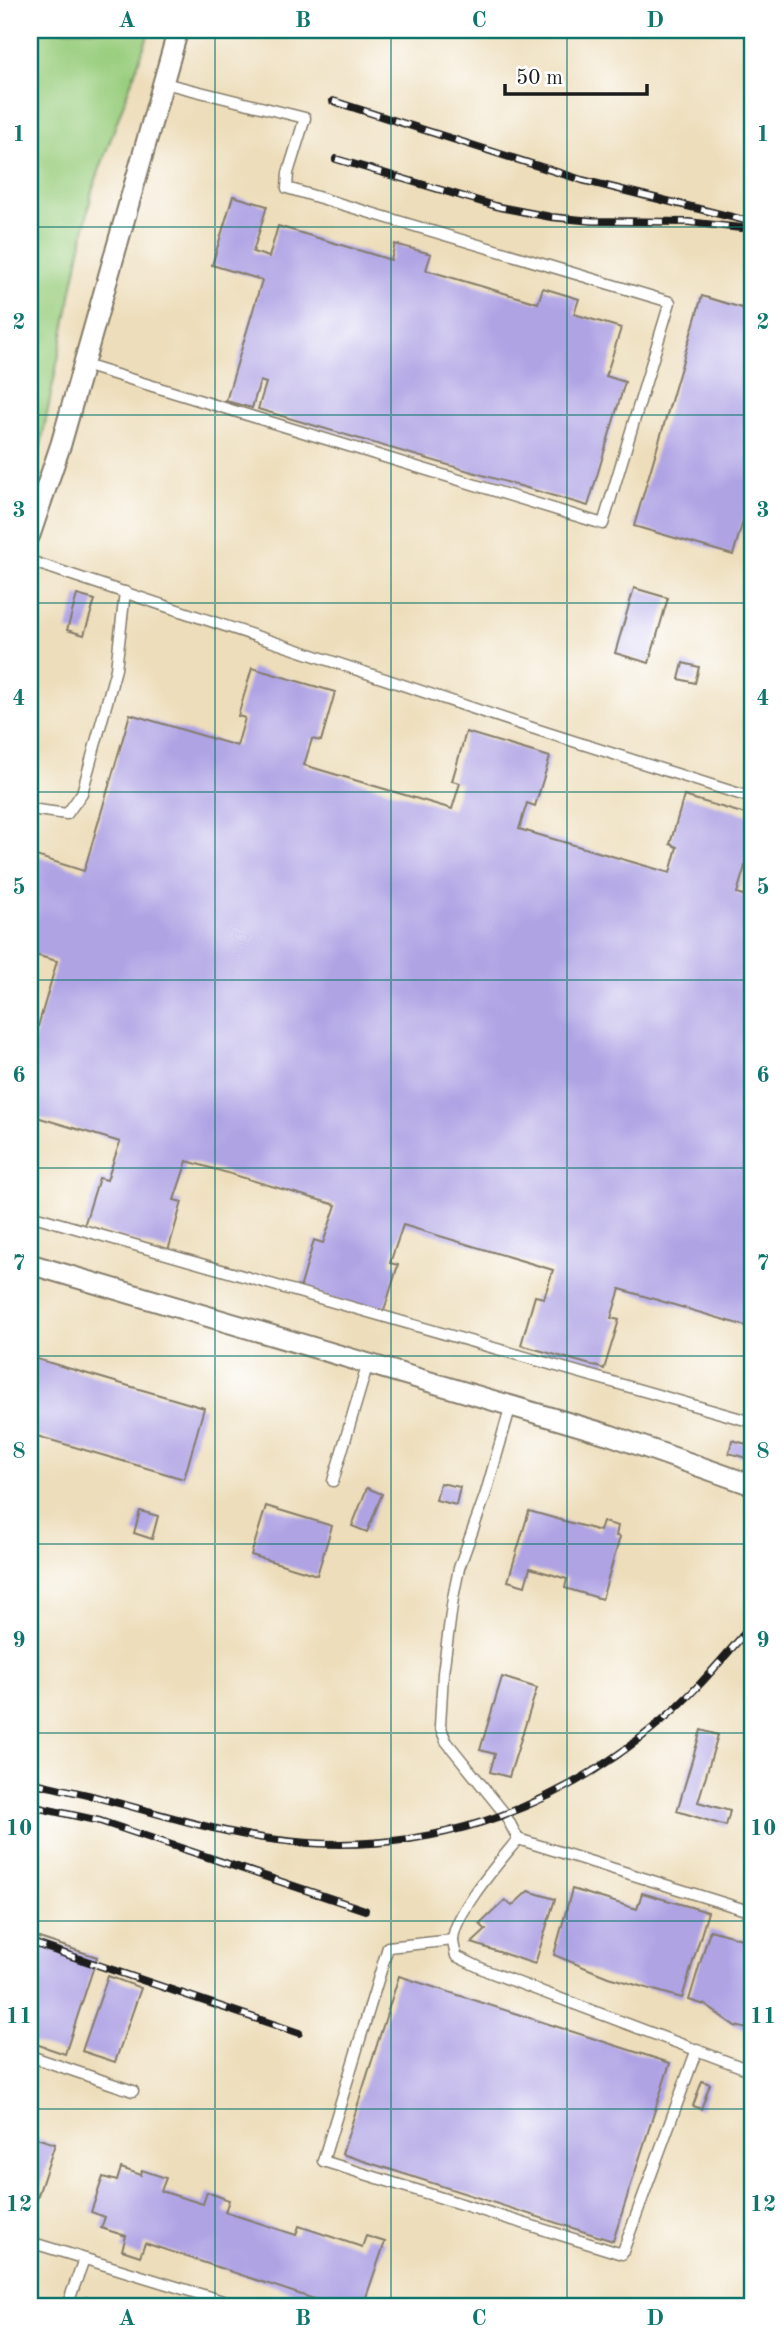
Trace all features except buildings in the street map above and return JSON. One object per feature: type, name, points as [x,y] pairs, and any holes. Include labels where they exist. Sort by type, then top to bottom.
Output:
[{"type":"street","points":[[30,535],[61,444],[178,30]]},
{"type":"street","points":[[30,1264],[610,1435],[752,1485]]},
{"type":"lane","points":[[83,365],[603,524],[670,302],[287,188],[288,173],[304,118],[164,83]]},
{"type":"lane","points":[[30,561],[528,727],[752,797]]},
{"type":"lane","points":[[30,809],[67,814],[82,793],[116,669],[125,592]]},
{"type":"lane","points":[[30,1215],[752,1422]]},
{"type":"lane","points":[[333,1481],[368,1363]]},
{"type":"lane","points":[[511,1405],[485,1496],[459,1568],[453,1598],[443,1673],[440,1726],[446,1741],[505,1814],[518,1839],[752,1912]]},
{"type":"lane","points":[[518,1839],[459,1919],[453,1940],[456,1956],[487,1971],[752,2071]]},
{"type":"lane","points":[[453,1940],[388,1947],[323,2161],[622,2254],[697,2049]]},
{"type":"lane","points":[[30,2056],[133,2091]]},
{"type":"lane","points":[[30,2242],[239,2306]]},
{"type":"lane","points":[[66,2306],[84,2259]]},
{"type":"green space","points":[[30,30],[150,30],[92,191],[30,498]]},
{"type":"railway","points":[[333,101],[582,180],[752,222]]},
{"type":"railway","points":[[336,159],[499,207],[551,217],[593,221],[688,222],[741,228]]},
{"type":"railway","points":[[30,1782],[213,1828],[278,1840],[331,1844],[382,1842],[433,1835],[482,1822],[530,1804],[619,1754],[685,1699],[752,1625]]},
{"type":"railway","points":[[30,1806],[100,1821],[365,1910]]},
{"type":"railway","points":[[30,1942],[299,2033]]}]
